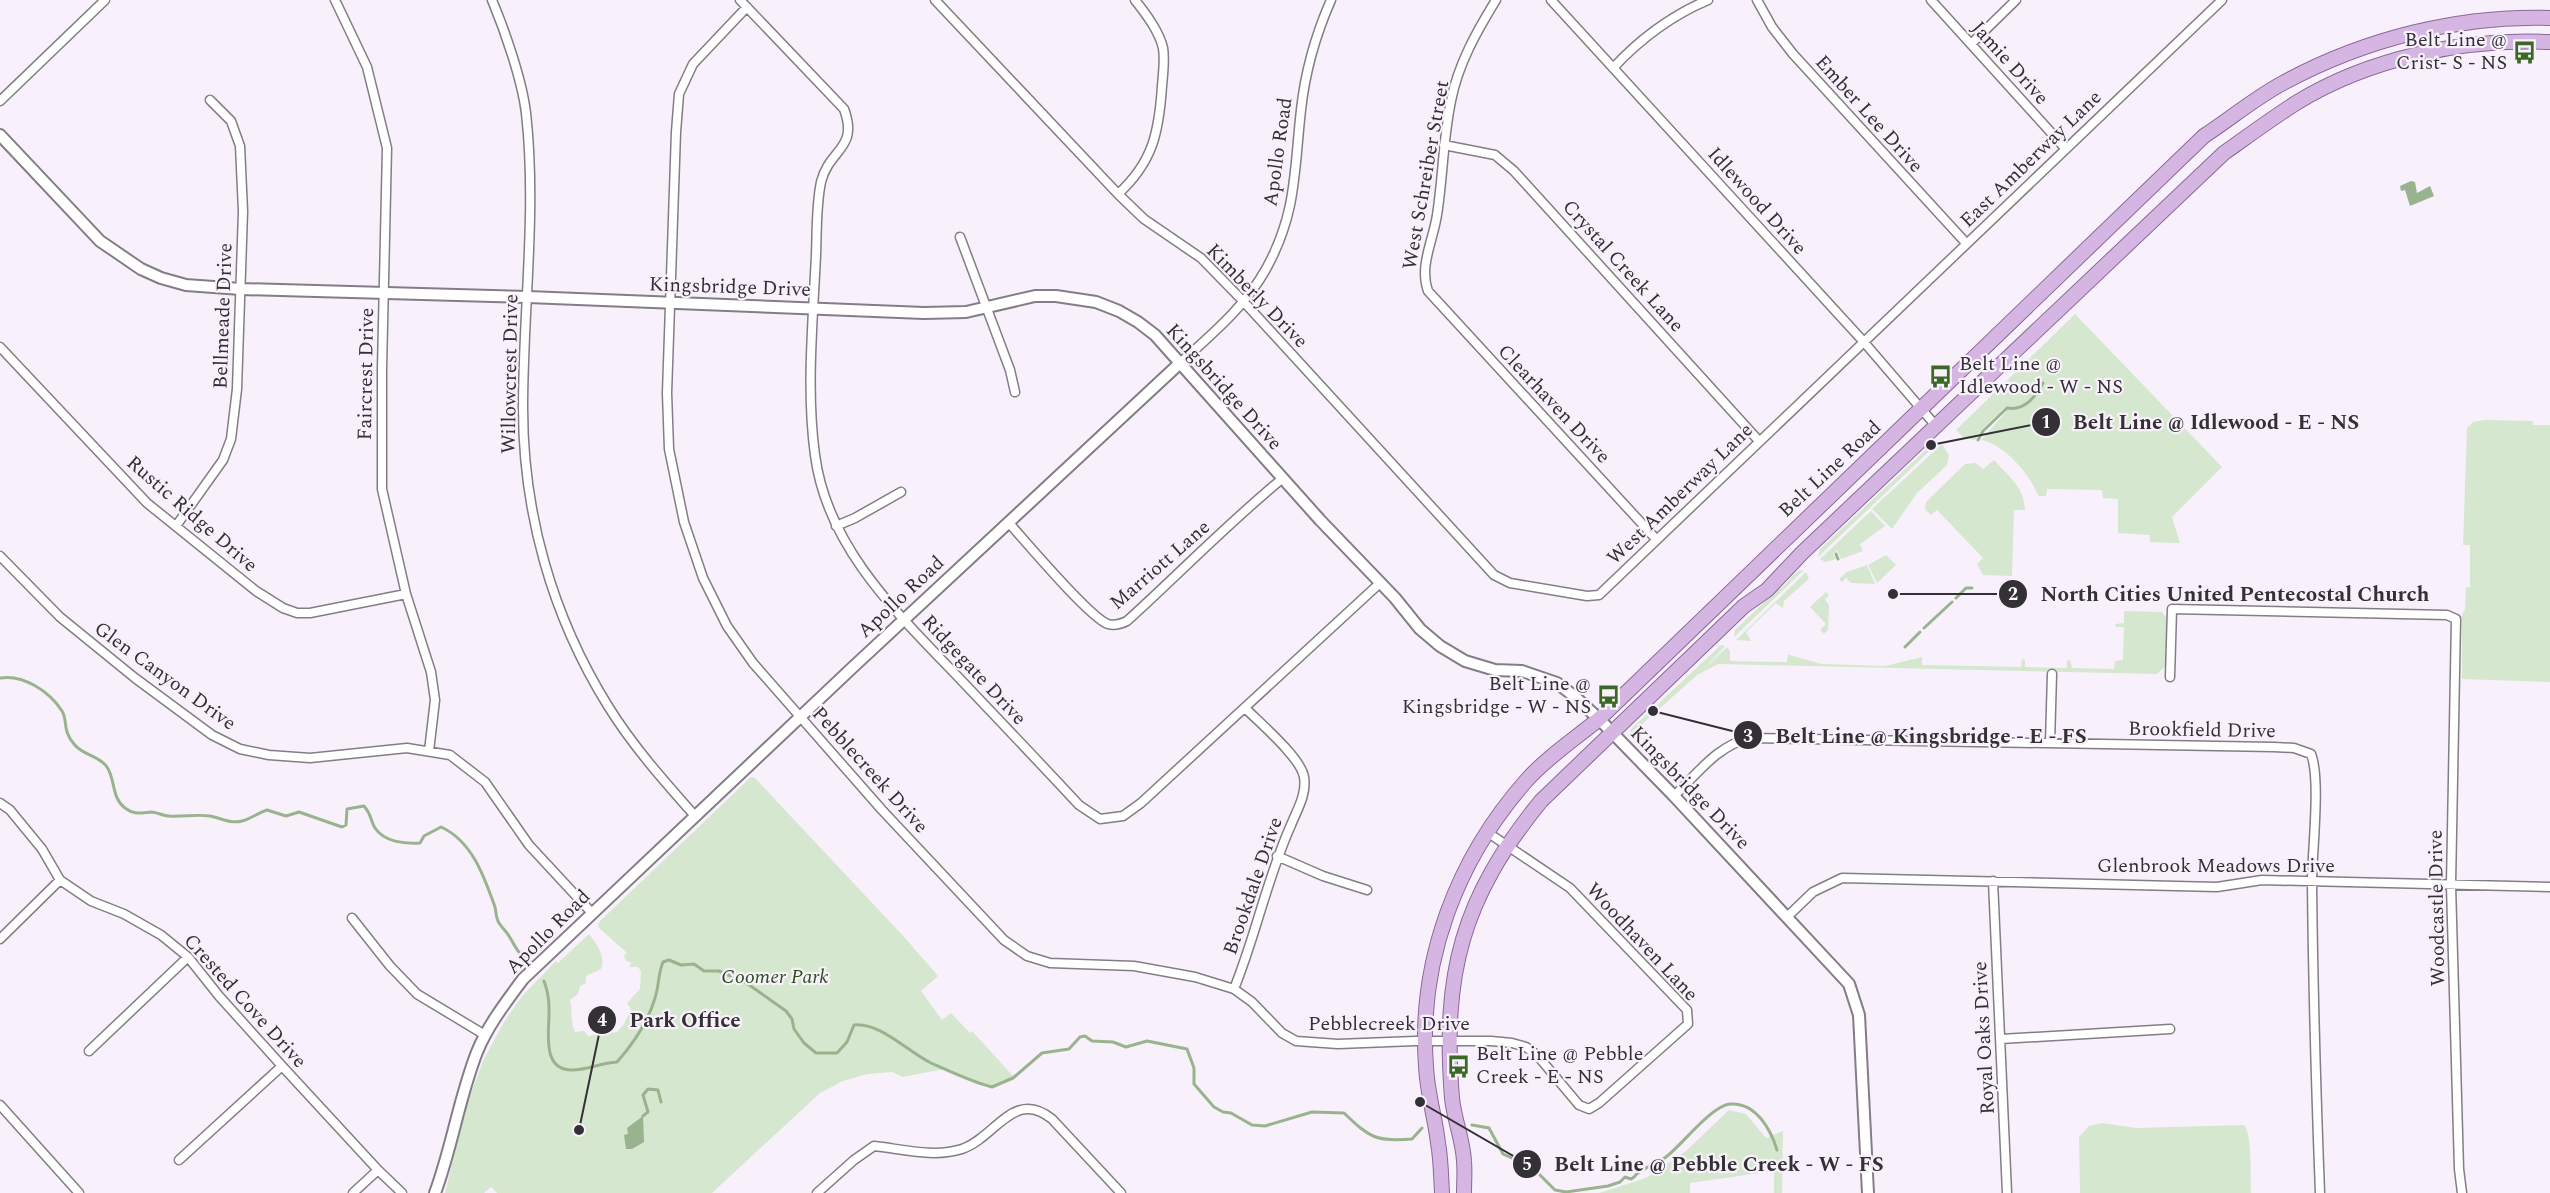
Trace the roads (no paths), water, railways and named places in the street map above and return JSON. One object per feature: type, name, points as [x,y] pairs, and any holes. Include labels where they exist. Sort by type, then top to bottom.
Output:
[{"type":"main road","name":"Belt Line Road","points":[[1442,1193],[1439,1145],[1426,1067],[1430,980],[1440,931],[1456,886],[1487,832],[1528,779],[1599,719],[2204,136],[2281,84],[2332,59],[2375,42],[2474,22],[2550,18]]},
{"type":"main road","points":[[1464,1193],[1464,1161],[1453,1108],[1448,1041],[1453,984],[1468,918],[1480,891],[1507,847],[1541,801],[1744,606],[1767,590],[1802,553],[2224,153],[2297,102],[2384,64],[2472,45],[2550,42]]},
{"type":"main road","points":[[1786,537],[1802,553]]},
{"type":"street","points":[[0,101],[105,0]]},
{"type":"street","name":"Faircrest Drive","points":[[335,0],[367,67],[387,148],[382,489],[406,594],[431,672],[435,700],[429,751]]},
{"type":"street","name":"Willowcrest Drive","points":[[492,0],[504,29],[525,111],[531,184],[523,409],[526,466],[543,561],[561,613],[581,658],[608,707],[663,780],[695,816]]},
{"type":"street","name":"Kimberly Drive","points":[[935,0],[1118,194],[1144,219],[1200,258],[1244,302],[1494,575]]},
{"type":"street","points":[[1118,194],[1136,178],[1151,153],[1158,127],[1162,96],[1163,49],[1151,22],[1135,0]]},
{"type":"street","name":"Apollo Road","points":[[435,1193],[446,1162],[456,1113],[485,1035],[523,979],[903,619],[1009,523],[1244,302],[1270,261],[1289,212],[1298,163],[1301,109],[1305,86],[1310,63],[1331,0]]},
{"type":"street","name":"West Schreiber Street","points":[[1428,291],[1424,279],[1424,266],[1437,219],[1451,98],[1470,45],[1496,0]]},
{"type":"street","name":"Idlewood Drive","points":[[1551,0],[1863,341],[1936,426]]},
{"type":"street","points":[[1613,68],[1642,39],[1666,21],[1708,0]]},
{"type":"street","name":"Ember Lee Drive","points":[[1757,0],[1772,27],[1793,54],[1966,243]]},
{"type":"street","name":"Jamie Drive","points":[[1931,0],[2065,148]]},
{"type":"street","points":[[1971,44],[2016,0]]},
{"type":"street","name":"East Amberway Lane","points":[[1863,341],[2222,0]]},
{"type":"street","name":"Pebblecreek Drive","points":[[744,3],[693,64],[679,94],[667,393],[669,449],[691,548],[727,626],[753,663],[882,810],[1004,940],[1027,956],[1050,963],[1134,966],[1195,977],[1234,989],[1252,1002],[1282,1033],[1296,1041],[1338,1044],[1491,1041],[1526,1047],[1537,1055],[1579,1105],[1589,1109]]},
{"type":"street","name":"Ridgegate Drive","points":[[744,3],[843,109],[849,123],[847,141],[831,162],[822,180],[817,209],[811,389],[815,455],[820,480],[836,526],[859,567],[903,619],[1080,805],[1100,819],[1123,816],[1245,708],[1380,583]]},
{"type":"street","name":"Bellmeade Drive","points":[[176,526],[207,486],[223,460],[231,439],[237,389],[243,187],[240,146],[231,121],[210,100]]},
{"type":"street","name":"Kingsbridge Drive","points":[[0,135],[80,220],[122,257],[161,278],[186,285],[241,290],[528,297],[947,313],[986,308],[1035,296],[1075,298],[1119,311],[1146,328],[1420,629],[1440,646],[1465,661],[1494,670],[1522,671],[1557,683],[1599,719],[1674,796],[1849,984],[1856,999],[1859,1015],[1869,1193]]},
{"type":"street","name":"Crystal Creek Lane","points":[[1444,145],[1495,155],[1514,171],[1760,441]]},
{"type":"street","points":[[960,237],[1010,370],[1015,392]]},
{"type":"street","name":"Clearhaven Drive","points":[[1428,291],[1656,539]]},
{"type":"street","name":"West Amberway Lane","points":[[1494,575],[1510,583],[1587,596],[1599,595],[1863,341]]},
{"type":"street","name":"Rustic Ridge Drive","points":[[0,347],[147,502],[256,591],[297,613],[310,613],[406,594]]},
{"type":"street","name":"Marriott Lane","points":[[1009,523],[1084,605],[1108,624],[1119,625],[1142,607],[1283,478]]},
{"type":"street","points":[[836,526],[901,492]]},
{"type":"street","name":"Glen Canyon Drive","points":[[2,562],[60,617],[135,678],[212,735],[240,749],[269,755],[310,758],[407,748],[450,755],[485,782],[529,845],[592,913]]},
{"type":"street","name":"Woodcastle Drive","points":[[2170,677],[2172,609],[2452,615],[2457,622],[2451,885],[2459,1169],[2462,1193]]},
{"type":"street","points":[[2050,743],[2052,674]]},
{"type":"street","name":"Brookdale Drive","points":[[1234,989],[1246,959],[1255,921],[1277,856],[1304,794],[1304,776],[1294,759],[1245,708]]},
{"type":"street","name":"Brookfield Drive","points":[[1674,796],[1731,743],[1750,738],[2304,750],[2311,754],[2315,772],[2312,882],[2320,1193]]},
{"type":"street","name":"Crested Cove Drive","points":[[0,803],[10,810],[42,849],[60,880],[91,901],[124,914],[161,935],[188,957],[219,996],[282,1066],[402,1193]]},
{"type":"street","name":"Woodhaven Lane","points":[[1487,832],[1570,888],[1687,1010],[1688,1024],[1599,1103],[1589,1109]]},
{"type":"street","points":[[1277,856],[1323,876],[1367,890]]},
{"type":"street","name":"Glenbrook Meadows Drive","points":[[1788,916],[1813,892],[1842,878],[2217,887],[2262,880],[2550,887]]},
{"type":"street","points":[[0,939],[60,880]]},
{"type":"street","name":"Royal Oaks Drive","points":[[1993,881],[2007,1193]]},
{"type":"street","points":[[352,918],[390,966],[417,994],[485,1035]]},
{"type":"street","points":[[89,1051],[188,957]]},
{"type":"street","points":[[2001,1039],[2170,1029]]},
{"type":"street","points":[[179,1160],[282,1066]]},
{"type":"street","points":[[0,1105],[80,1193]]},
{"type":"street","points":[[817,1193],[854,1160],[874,1146],[931,1153],[962,1149],[1022,1108],[1032,1107],[1052,1119],[1121,1193]]},
{"type":"street","points":[[353,1193],[378,1170]]},
{"type":"waterway","points":[[1978,440],[1983,431],[2007,408],[2019,407],[2029,402],[2043,383]]},
{"type":"waterway","points":[[1836,554],[1838,559]]},
{"type":"waterway","points":[[1956,598],[1966,588],[1972,588]]},
{"type":"waterway","points":[[1924,628],[1952,602]]},
{"type":"waterway","points":[[1905,647],[1920,632]]},
{"type":"waterway","points":[[0,678],[9,677],[26,681],[43,691],[57,704],[65,718],[70,739],[82,751],[104,763],[112,778],[118,799],[131,812],[153,812],[169,816],[205,815],[233,822],[245,820],[267,810],[286,816],[299,812],[342,827],[346,825],[347,809],[364,806],[379,833],[389,839],[408,843],[420,843],[424,836],[441,827],[452,833],[469,850],[486,883],[499,923],[519,953],[530,960]]},
{"type":"waterway","points":[[544,981],[549,1002],[548,1037],[551,1056],[562,1068],[572,1070],[617,1062],[644,1024],[655,998],[663,962],[669,960],[681,965],[694,964],[704,971],[719,971],[745,982],[786,1011],[792,1019],[794,1029],[804,1043],[816,1053],[837,1053],[847,1042],[854,1025],[864,1025],[884,1033],[931,1063],[969,1080],[992,1087],[1013,1078],[1042,1053],[1069,1049],[1080,1037],[1085,1036],[1092,1041],[1113,1042],[1126,1047],[1147,1041],[1187,1049],[1194,1068],[1194,1084],[1214,1107],[1231,1113],[1252,1125],[1265,1126],[1312,1112],[1344,1113],[1367,1133],[1382,1139],[1412,1139],[1422,1128]]},
{"type":"waterway","points":[[643,1116],[648,1112],[643,1095],[648,1089],[658,1090],[661,1102]]},
{"type":"waterway","points":[[1472,1125],[1489,1128],[1503,1154],[1532,1167],[1555,1190],[1566,1192],[1608,1186],[1620,1182],[1625,1177],[1632,1179],[1641,1171],[1666,1157],[1714,1111],[1730,1104],[1755,1112],[1771,1134],[1777,1150]]},
{"type":"place","name":"Belt Line @ Crist- S - NS","points":[[2525,52]]},
{"type":"place","name":"Belt Line @ Idlewood - W - NS","points":[[1941,376]]},
{"type":"place","name":"Belt Line @ Idlewood - E - NS","points":[[1931,445]]},
{"type":"place","name":"North Cities United Pentecostal Church","points":[[1893,594]]},
{"type":"place","name":"Belt Line @ Kingsbridge - W - NS","points":[[1609,696]]},
{"type":"place","name":"Belt Line @ Kingsbridge - E - FS","points":[[1653,711]]},
{"type":"place","name":"Belt Line @ Pebble Creek - E - NS","points":[[1458,1066]]},
{"type":"place","name":"Belt Line @ Pebble Creek - W - FS","points":[[1420,1102]]},
{"type":"place","name":"Park Office","points":[[579,1130]]},
{"type":"park label","name":"Coomer Park","points":[[775,977]]}]
